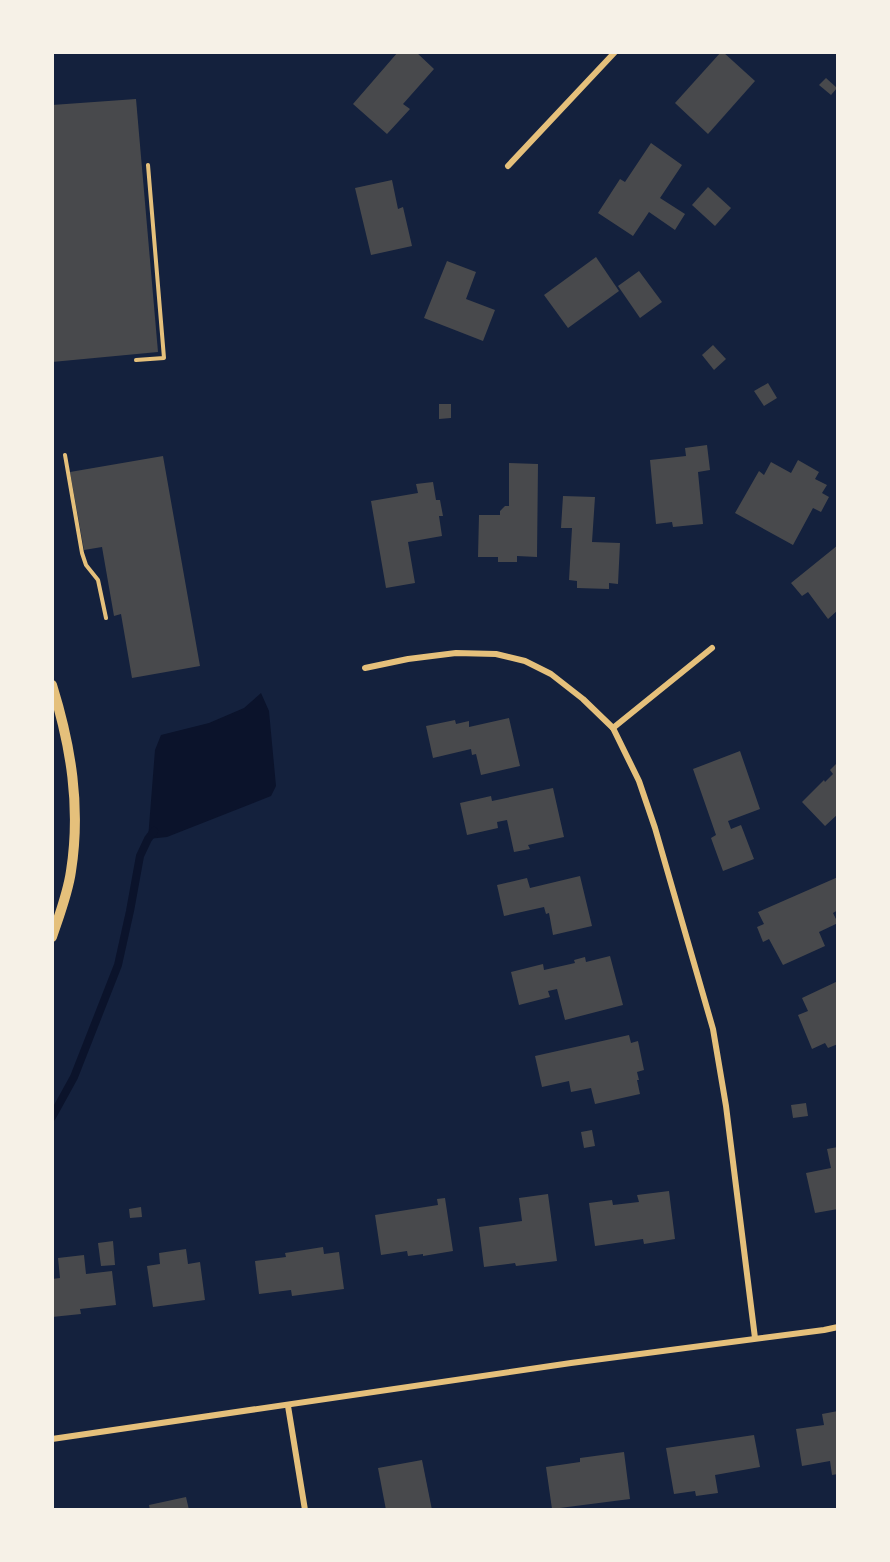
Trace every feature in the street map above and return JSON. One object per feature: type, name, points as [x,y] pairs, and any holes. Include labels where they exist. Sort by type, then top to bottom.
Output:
[{"type":"street","points":[[508,166],[615,52]]},
{"type":"street","points":[[613,728],[712,648]]},
{"type":"street","points":[[365,668],[408,659],[456,653],[496,654],[525,661],[551,674],[583,699],[613,728],[639,781],[655,828],[713,1029],[726,1106],[755,1338]]},
{"type":"street","points":[[52,685],[64,722],[73,775],[75,826],[71,873],[52,937]]},
{"type":"street","points":[[52,1439],[571,1363],[837,1327]]},
{"type":"street","points":[[288,1406],[305,1509]]},
{"type":"path","points":[[136,360],[164,357],[148,165]]},
{"type":"path","points":[[65,455],[82,553],[86,565],[98,580],[106,618]]},
{"type":"water","points":[[261,693],[269,711],[276,786],[271,796],[167,837],[148,839],[155,750],[161,735],[209,723],[244,708]]},
{"type":"building","points":[[398,52],[416,52],[434,69],[403,104],[410,109],[387,134],[353,104]]},
{"type":"building","points":[[721,52],[755,81],[708,134],[675,103]]},
{"type":"building","points":[[826,78],[837,88],[831,95],[819,85]]},
{"type":"building","points":[[136,99],[158,352],[52,362],[52,105]]},
{"type":"building","points":[[651,143],[682,165],[660,198],[685,214],[675,230],[649,212],[633,236],[598,213],[620,179],[625,182]]},
{"type":"building","points":[[392,180],[398,209],[403,207],[412,246],[371,255],[355,188]]},
{"type":"building","points":[[708,187],[731,208],[715,226],[692,205]]},
{"type":"building","points":[[596,257],[619,291],[568,328],[544,295]]},
{"type":"building","points":[[447,261],[476,272],[466,299],[495,310],[483,341],[424,318]]},
{"type":"building","points":[[639,271],[662,302],[640,318],[618,286]]},
{"type":"building","points":[[713,345],[726,359],[714,370],[702,355]]},
{"type":"building","points":[[768,383],[777,398],[764,406],[754,391]]},
{"type":"building","points":[[439,404],[451,404],[451,418],[439,419]]},
{"type":"building","points":[[707,445],[710,470],[698,472],[703,524],[673,527],[672,522],[656,524],[650,460],[686,456],[685,448]]},
{"type":"building","points":[[163,456],[200,666],[132,678],[121,614],[114,616],[102,547],[84,550],[70,472]]},
{"type":"building","points":[[798,460],[819,472],[815,479],[827,485],[822,493],[829,497],[821,512],[813,508],[793,545],[735,513],[759,471],[764,475],[771,462],[791,473]]},
{"type":"building","points":[[509,463],[538,464],[537,557],[517,556],[517,562],[498,562],[498,557],[478,557],[479,515],[500,515],[500,511],[505,506],[509,506]]},
{"type":"building","points":[[433,482],[436,500],[440,500],[443,516],[439,516],[442,536],[408,542],[415,583],[386,588],[371,501],[418,493],[416,484]]},
{"type":"building","points":[[563,496],[595,497],[592,542],[620,543],[618,584],[609,583],[609,589],[577,588],[577,581],[569,580],[572,528],[561,528]]},
{"type":"building","points":[[838,545],[838,610],[828,619],[808,592],[802,596],[791,583]]},
{"type":"building","points":[[509,718],[520,766],[481,775],[476,754],[472,755],[471,749],[433,758],[426,726],[455,720],[456,724],[469,721],[469,727]]},
{"type":"building","points":[[740,751],[760,809],[728,821],[731,829],[741,825],[754,859],[723,871],[711,838],[716,835],[693,769]]},
{"type":"building","points":[[838,762],[838,814],[825,826],[802,802],[833,774],[830,770]]},
{"type":"building","points":[[553,788],[564,837],[528,845],[530,849],[514,852],[507,820],[497,822],[498,828],[467,835],[460,803],[491,796],[492,801]]},
{"type":"building","points":[[580,876],[592,926],[553,935],[549,913],[546,914],[544,907],[504,916],[497,885],[527,878],[530,888]]},
{"type":"building","points":[[838,877],[838,910],[833,913],[838,923],[819,932],[825,946],[783,965],[769,939],[763,942],[757,927],[764,924],[758,912]]},
{"type":"building","points":[[610,956],[623,1005],[565,1020],[557,989],[548,991],[550,997],[519,1005],[511,972],[543,964],[544,970],[575,963],[574,960],[585,957],[586,962]]},
{"type":"building","points":[[838,981],[838,1044],[828,1048],[825,1043],[812,1049],[798,1015],[808,1011],[802,998]]},
{"type":"building","points":[[629,1035],[631,1043],[638,1041],[644,1070],[637,1072],[640,1094],[595,1104],[591,1088],[571,1092],[569,1081],[542,1087],[535,1056]]},
{"type":"building","points":[[806,1103],[808,1116],[793,1118],[791,1105]]},
{"type":"building","points":[[592,1130],[595,1146],[584,1148],[581,1132]]},
{"type":"building","points":[[838,1147],[838,1209],[815,1213],[806,1173],[831,1168],[827,1149]]},
{"type":"building","points":[[669,1191],[675,1239],[644,1244],[643,1239],[595,1246],[589,1203],[612,1200],[613,1205],[639,1202],[637,1195]]},
{"type":"building","points":[[548,1194],[557,1261],[484,1267],[479,1227],[522,1221],[519,1198]]},
{"type":"building","points":[[445,1198],[453,1251],[423,1256],[423,1254],[408,1256],[407,1251],[381,1255],[375,1215],[438,1205],[437,1199]]},
{"type":"building","points":[[141,1207],[142,1217],[130,1218],[129,1209]]},
{"type":"building","points":[[113,1241],[115,1265],[101,1266],[98,1243]]},
{"type":"building","points":[[323,1247],[324,1254],[339,1252],[344,1289],[292,1296],[291,1290],[259,1294],[255,1261],[286,1257],[285,1253]]},
{"type":"building","points":[[186,1249],[188,1264],[200,1262],[205,1300],[153,1307],[147,1266],[160,1264],[159,1253]]},
{"type":"building","points":[[84,1255],[86,1274],[112,1271],[116,1305],[80,1309],[81,1314],[52,1317],[52,1279],[60,1278],[58,1258]]},
{"type":"building","points":[[838,1411],[838,1474],[832,1475],[830,1461],[802,1466],[796,1429],[824,1425],[822,1414]]},
{"type":"building","points":[[754,1435],[760,1467],[715,1475],[718,1493],[696,1496],[695,1491],[674,1494],[666,1448]]},
{"type":"building","points":[[624,1452],[630,1499],[552,1509],[546,1467],[580,1462],[580,1458]]},
{"type":"building","points":[[422,1460],[432,1510],[386,1510],[378,1468]]},
{"type":"building","points":[[186,1497],[189,1510],[150,1510],[149,1505]]},
{"type":"waterway","points":[[52,1117],[74,1077],[118,965],[140,856],[154,831]]}]
